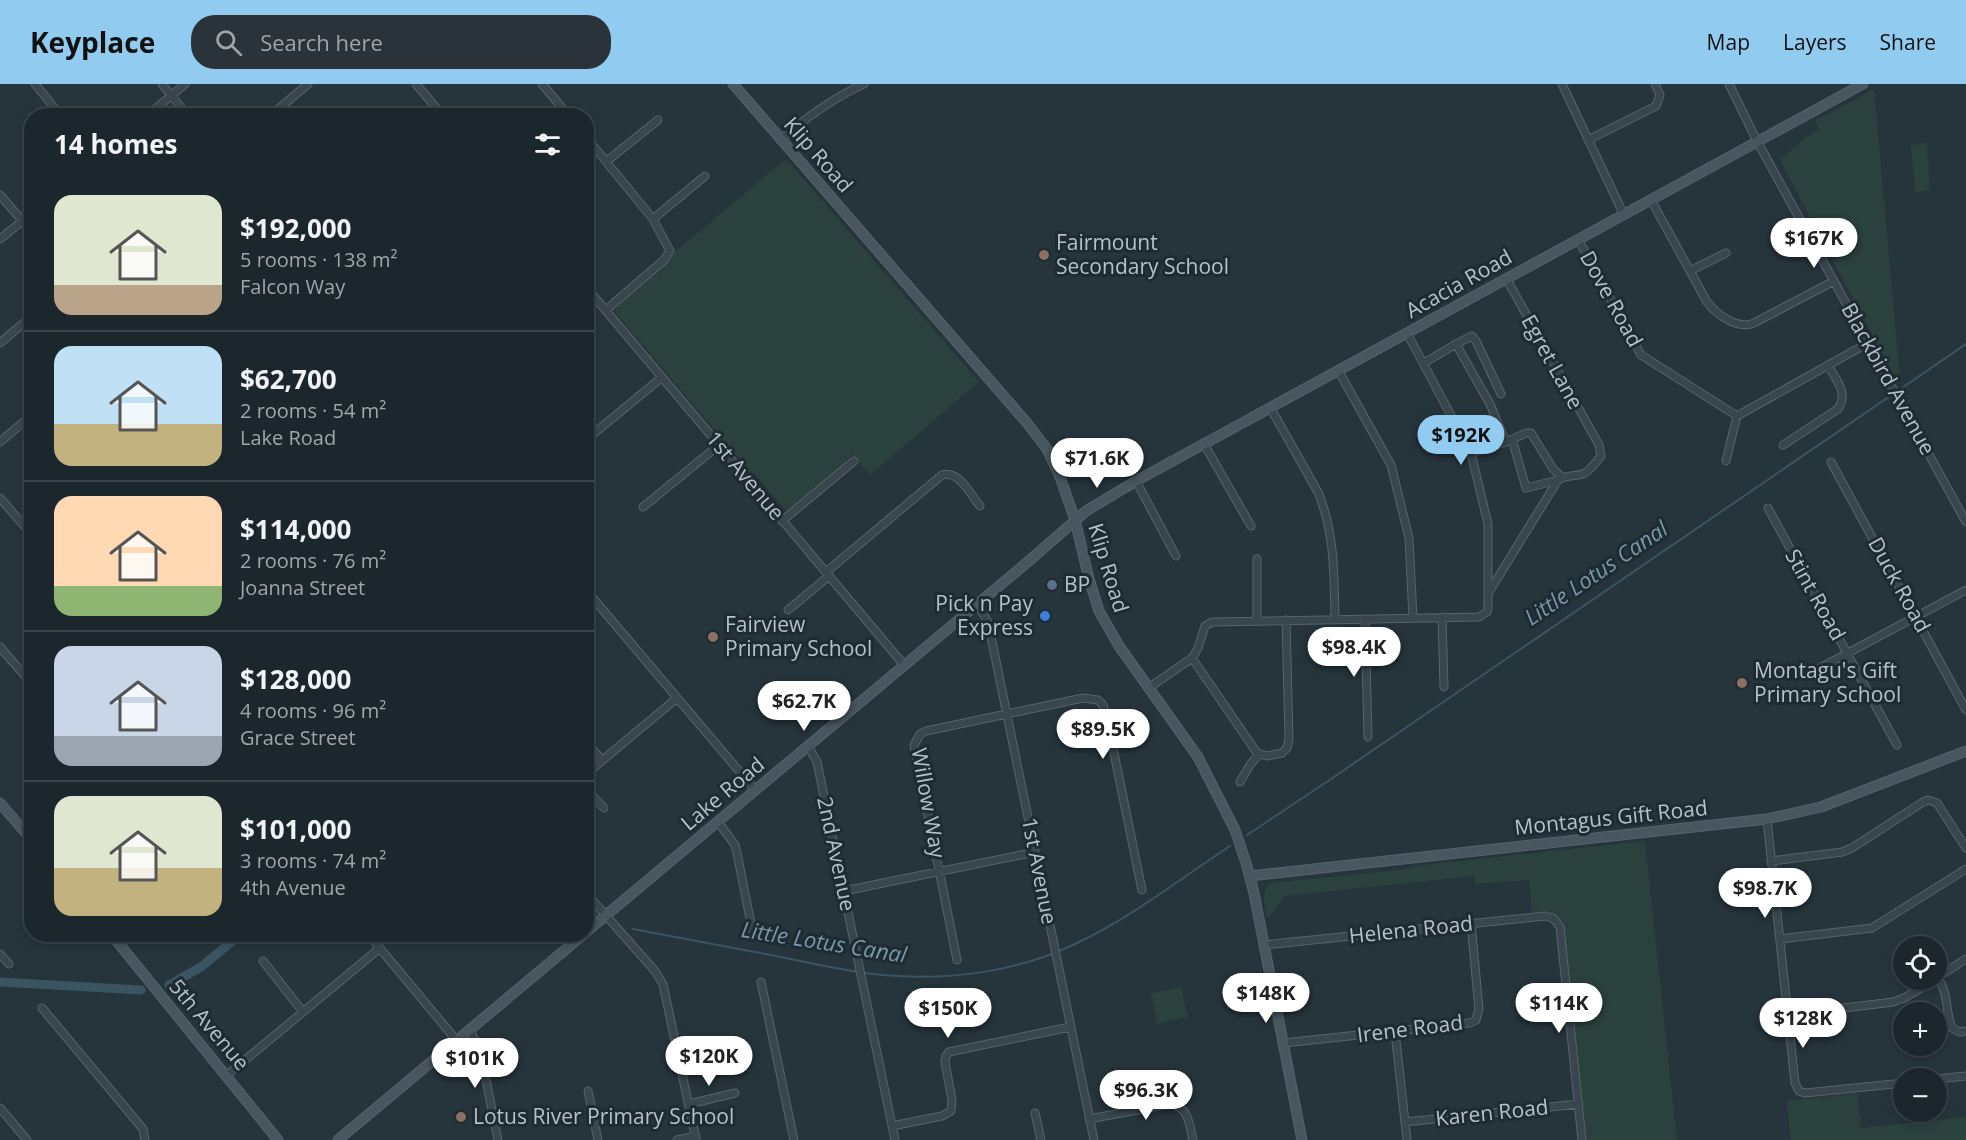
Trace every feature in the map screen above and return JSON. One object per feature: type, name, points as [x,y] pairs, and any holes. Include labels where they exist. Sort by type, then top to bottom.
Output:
[{"type":"street","points":[[35,84],[54,108]]},
{"type":"street","points":[[162,84],[181,108]]},
{"type":"street","points":[[157,108],[185,84]]},
{"type":"street","points":[[280,108],[308,84]]},
{"type":"street","points":[[542,84],[562,108]]},
{"type":"street","name":"Klip Road","points":[[733,84],[1039,438],[1057,468],[1099,610],[1119,646],[1198,757],[1241,846],[1250,876],[1302,1140]]},
{"type":"street","points":[[839,84],[846,92]]},
{"type":"street","points":[[781,140],[811,115],[846,92],[864,84]]},
{"type":"street","points":[[1562,84],[1624,215]]},
{"type":"street","points":[[1588,140],[1656,106],[1660,95],[1655,84]]},
{"type":"street","name":"Blackbird Avenue","points":[[1729,84],[1757,141],[1966,522]]},
{"type":"street","name":"Acacia Road","points":[[1074,520],[1136,481],[1863,84]]},
{"type":"street","points":[[421,86],[437,108]]},
{"type":"street","points":[[607,161],[658,120]]},
{"type":"street","points":[[594,146],[652,219],[670,251],[668,256],[606,310]]},
{"type":"street","points":[[652,219],[705,176]]},
{"type":"street","points":[[0,195],[22,221],[0,239]]},
{"type":"street","points":[[1651,200],[1711,308],[1736,324],[1743,326],[1754,323],[1834,280]]},
{"type":"street","name":"Dove Road","points":[[1578,239],[1641,355],[1737,416]]},
{"type":"street","points":[[1690,271],[1726,253]]},
{"type":"street","name":"Egret Lane","points":[[1506,278],[1599,445],[1601,456],[1588,470],[1582,474],[1560,478]]},
{"type":"street","name":"1st Avenue","points":[[594,296],[904,665]]},
{"type":"street","points":[[0,343],[24,323]]},
{"type":"street","points":[[1150,687],[1192,658],[1198,648],[1204,627],[1208,623],[1479,617],[1487,612],[1488,524],[1471,453],[1407,333]]},
{"type":"street","points":[[1424,363],[1472,336],[1501,394]]},
{"type":"street","points":[[1726,461],[1737,416],[1868,343]]},
{"type":"street","points":[[1456,344],[1509,441],[1526,488],[1560,478]]},
{"type":"street","points":[[1783,445],[1838,409],[1843,402],[1842,392],[1828,365]]},
{"type":"street","points":[[1338,370],[1395,476],[1409,538],[1413,618]]},
{"type":"street","points":[[594,433],[662,378]]},
{"type":"street","points":[[1270,407],[1324,507],[1333,547],[1335,619]]},
{"type":"street","points":[[0,442],[24,422]]},
{"type":"street","points":[[1471,453],[1526,433],[1533,434],[1560,478]]},
{"type":"street","points":[[1204,444],[1251,526]]},
{"type":"street","points":[[643,507],[719,445]]},
{"type":"street","points":[[782,521],[854,461]]},
{"type":"street","name":"Duck Road","points":[[1831,462],[1917,616],[1966,710]]},
{"type":"street","points":[[788,610],[939,477],[945,474],[956,476],[980,506]]},
{"type":"street","points":[[1489,593],[1560,478]]},
{"type":"street","points":[[1136,481],[1176,556]]},
{"type":"street","points":[[0,498],[24,526]]},
{"type":"street","name":"Stint Road","points":[[1768,508],[1897,745]]},
{"type":"street","name":"Lake Road","points":[[594,926],[1074,520]]},
{"type":"street","points":[[1257,559],[1257,621]]},
{"type":"street","points":[[1818,669],[1966,590]]},
{"type":"street","points":[[594,599],[755,790]]},
{"type":"street","name":"1st Avenue","points":[[977,604],[988,622],[1094,1140]]},
{"type":"street","points":[[1442,617],[1444,687]]},
{"type":"street","points":[[1365,619],[1368,737]]},
{"type":"street","points":[[1192,658],[1251,746],[1259,754],[1267,756],[1282,753],[1287,748],[1289,739],[1286,620]]},
{"type":"street","points":[[0,647],[24,675]]},
{"type":"street","points":[[594,767],[677,698]]},
{"type":"street","points":[[1006,715],[1083,698],[1098,700],[1103,705],[1142,890]]},
{"type":"street","name":"Willow Way","points":[[957,960],[914,745],[916,738],[926,731],[1006,715]]},
{"type":"street","name":"2nd Avenue","points":[[808,746],[817,762],[895,1140]]},
{"type":"street","points":[[594,751],[602,760]]},
{"type":"street","name":"Montagus Gift Road","points":[[1250,876],[1767,819],[1821,807],[1966,751]]},
{"type":"street","points":[[1240,782],[1259,754]]},
{"type":"street","points":[[594,797],[604,808]]},
{"type":"street","points":[[1771,861],[1842,852],[1928,800],[1937,803],[1966,848]]},
{"type":"street","points":[[0,803],[24,831]]},
{"type":"street","points":[[1767,819],[1795,1083],[1799,1091],[1805,1093],[1893,1084]]},
{"type":"street","points":[[718,822],[735,845],[753,934]]},
{"type":"street","points":[[844,891],[1035,852]]},
{"type":"street","points":[[1780,939],[1872,928],[1966,869]]},
{"type":"street","points":[[594,902],[655,971],[663,984],[696,1138],[677,1140]]},
{"type":"street","name":"Helena Road","points":[[1264,945],[1545,916],[1556,920],[1560,927],[1579,1104]]},
{"type":"street","name":"Irene Road","points":[[1284,1043],[1463,1026],[1476,1020],[1479,1009],[1471,923]]},
{"type":"street","name":"5th Avenue","points":[[118,942],[279,1140]]},
{"type":"street","points":[[375,942],[457,1041]]},
{"type":"street","name":"Lake Road","points":[[338,1140],[574,942]]},
{"type":"street","points":[[227,1075],[380,948]]},
{"type":"street","points":[[0,954],[9,964]]},
{"type":"street","points":[[1947,971],[1966,959]]},
{"type":"street","points":[[263,961],[303,1011]]},
{"type":"street","points":[[761,982],[794,1140]]},
{"type":"street","points":[[1788,1015],[1893,1002],[1917,990]]},
{"type":"street","points":[[1944,990],[1952,1028],[1960,1032],[1966,1031]]},
{"type":"street","points":[[42,1008],[143,1129],[145,1140]]},
{"type":"street","points":[[892,1126],[942,1116],[951,1111],[952,1100],[945,1062],[949,1052],[1070,1027]]},
{"type":"street","points":[[470,1030],[480,1050],[498,1140]]},
{"type":"street","points":[[1395,1032],[1407,1140]]},
{"type":"street","points":[[1947,1078],[1966,1076]]},
{"type":"street","points":[[588,1091],[598,1140]]},
{"type":"street","points":[[689,1104],[735,1093]]},
{"type":"street","points":[[1089,1119],[1175,1104],[1187,1114],[1192,1140]]},
{"type":"street","points":[[1579,1104],[1582,1140]]},
{"type":"street","name":"Karen Road","points":[[1405,1122],[1579,1104]]},
{"type":"street","points":[[0,1108],[27,1140]]},
{"type":"street","points":[[1035,1113],[1041,1140]]},
{"type":"green space","points":[[1874,89],[1900,379],[1895,379],[1780,160],[1819,129],[1815,121]]},
{"type":"green space","points":[[1927,143],[1930,190],[1915,192],[1911,145]]},
{"type":"green space","points":[[787,160],[979,382],[870,475],[852,455],[846,460],[844,466],[789,511],[786,511],[755,474],[751,473],[615,312],[618,304],[672,258],[675,252]]},
{"type":"green space","points":[[1645,841],[1677,1140],[1586,1140],[1564,927],[1559,918],[1551,914],[1532,913],[1529,880],[1475,884],[1474,876],[1285,896],[1269,917],[1267,917],[1264,903],[1265,890],[1271,883]]},
{"type":"green space","points":[[1181,987],[1188,1017],[1157,1024],[1151,993]]},
{"type":"green space","points":[[1857,1093],[1861,1128],[1918,1122],[1947,1122],[1947,1119],[1966,1117],[1966,1140],[1791,1140],[1787,1101]]},
{"type":"waterway","name":"Little Lotus Canal","points":[[1247,835],[1966,344]]},
{"type":"waterway","name":"Little Lotus Canal","points":[[633,929],[870,974],[932,977],[982,972],[1031,961],[1097,933],[1136,910],[1230,846]]},
{"type":"waterway","name":"Little Lotus Canal","points":[[169,985],[201,967],[231,942]]},
{"type":"waterway","name":"Little Lotus Canal","points":[[0,982],[141,990]]},
{"type":"place","name":"Fairmount Secondary School","points":[[1044,255]]},
{"type":"place","name":"BP","points":[[1052,585]]},
{"type":"place","name":"Pick n Pay Express","points":[[1045,616]]},
{"type":"place","name":"Fairview Primary School","points":[[713,637]]},
{"type":"place","name":"Montagu's Gift Primary School","points":[[1742,683]]},
{"type":"place","name":"Lotus River Primary School","points":[[461,1117]]}]
